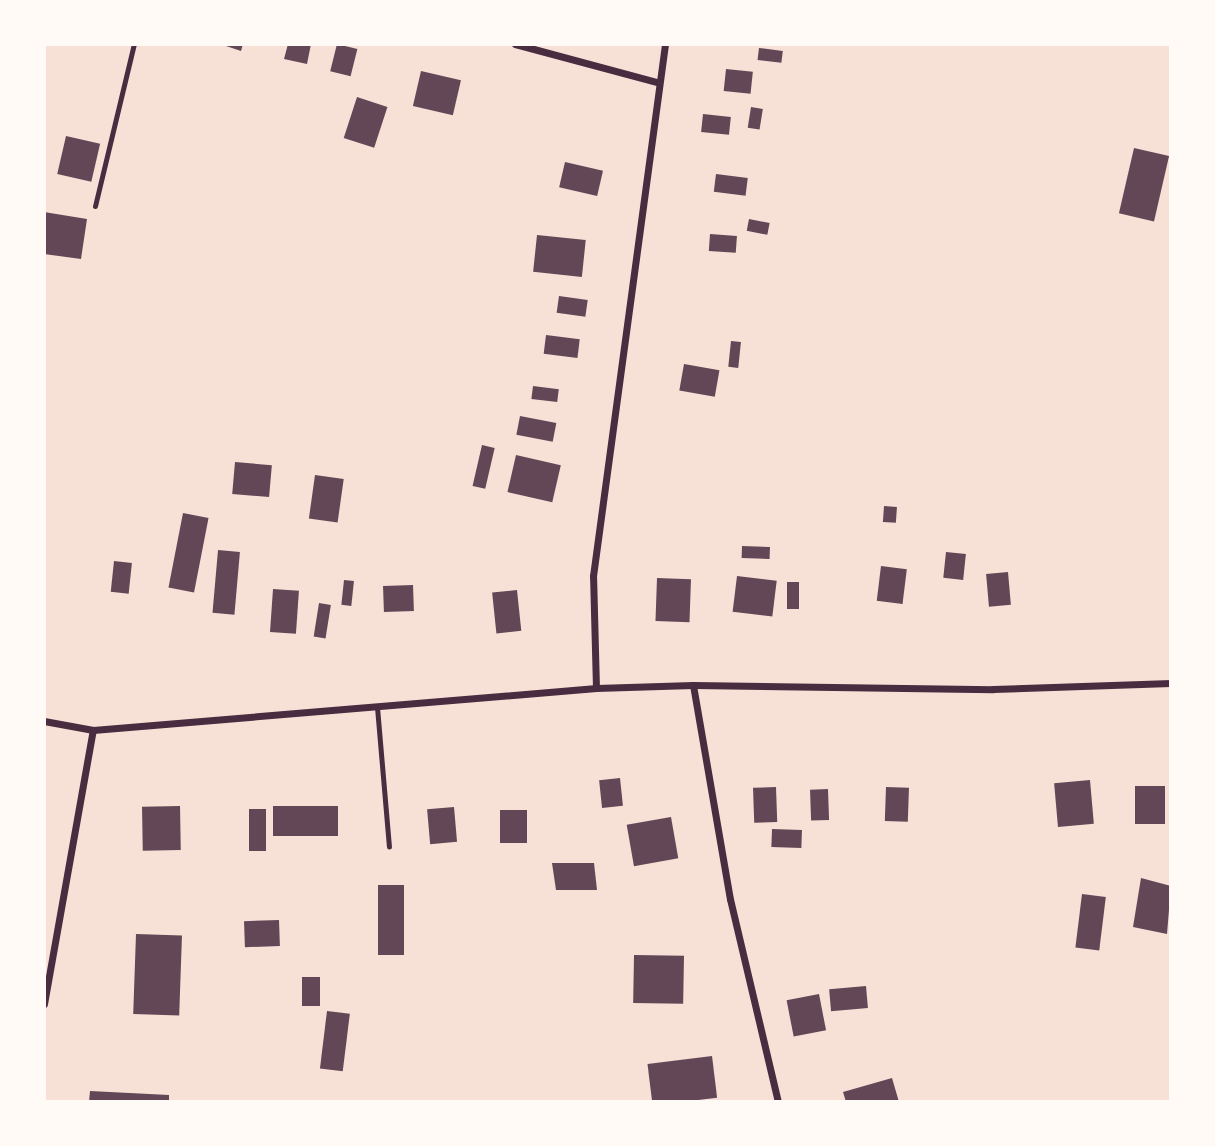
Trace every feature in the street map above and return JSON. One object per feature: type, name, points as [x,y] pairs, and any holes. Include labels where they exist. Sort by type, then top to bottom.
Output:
[{"type":"street","points":[[515,44],[657,82]]},
{"type":"street","points":[[596,688],[593,576],[657,82],[665,44]]},
{"type":"street","points":[[44,721],[93,730],[596,688],[694,684],[993,689],[1171,683]]},
{"type":"street","points":[[694,684],[730,899],[779,1102]]},
{"type":"street","points":[[44,1004],[93,730]]},
{"type":"lane","points":[[95,206],[134,44]]},
{"type":"lane","points":[[377,707],[389,846]]},
{"type":"building","points":[[220,44],[243,44],[241,51]]},
{"type":"building","points":[[288,44],[311,44],[307,64],[284,59]]},
{"type":"building","points":[[337,44],[357,49],[351,76],[330,71]]},
{"type":"building","points":[[759,48],[783,51],[781,63],[758,60]]},
{"type":"building","points":[[726,69],[753,72],[751,94],[724,91]]},
{"type":"building","points":[[421,71],[461,80],[453,115],[413,106]]},
{"type":"building","points":[[357,97],[387,107],[374,148],[344,138]]},
{"type":"building","points":[[751,107],[763,109],[760,130],[748,128]]},
{"type":"building","points":[[703,114],[731,117],[729,135],[701,132]]},
{"type":"building","points":[[66,136],[100,144],[91,182],[57,174]]},
{"type":"building","points":[[1134,148],[1169,156],[1154,221],[1119,213]]},
{"type":"building","points":[[565,162],[603,171],[597,196],[559,187]]},
{"type":"building","points":[[716,174],[748,178],[746,196],[714,192]]},
{"type":"building","points":[[44,212],[87,219],[81,259],[44,254]]},
{"type":"building","points":[[749,219],[770,223],[767,235],[747,231]]},
{"type":"building","points":[[710,234],[737,236],[736,253],[709,251]]},
{"type":"building","points":[[537,235],[586,240],[582,277],[533,272]]},
{"type":"building","points":[[559,296],[588,300],[585,317],[557,313]]},
{"type":"building","points":[[546,335],[580,339],[577,358],[544,354]]},
{"type":"building","points":[[731,341],[741,342],[738,368],[728,367]]},
{"type":"building","points":[[684,364],[719,370],[715,397],[679,391]]},
{"type":"building","points":[[533,386],[559,389],[557,402],[531,399]]},
{"type":"building","points":[[520,416],[556,423],[553,442],[516,435]]},
{"type":"building","points":[[482,445],[495,448],[485,489],[473,486]]},
{"type":"building","points":[[516,455],[561,465],[552,502],[507,492]]},
{"type":"building","points":[[235,462],[272,465],[269,497],[232,494]]},
{"type":"building","points":[[315,475],[344,479],[338,523],[309,519]]},
{"type":"building","points":[[884,506],[897,507],[896,523],[883,522]]},
{"type":"building","points":[[183,513],[209,518],[194,593],[168,588]]},
{"type":"building","points":[[742,546],[770,547],[770,559],[742,558]]},
{"type":"building","points":[[218,550],[240,552],[234,615],[213,613]]},
{"type":"building","points":[[946,552],[966,554],[963,580],[943,578]]},
{"type":"building","points":[[114,561],[132,563],[129,594],[111,592]]},
{"type":"building","points":[[881,566],[907,569],[903,604],[877,601]]},
{"type":"building","points":[[1008,572],[1011,605],[989,607],[986,574]]},
{"type":"building","points":[[737,576],[777,581],[772,617],[733,612]]},
{"type":"building","points":[[657,578],[691,579],[689,622],[655,621]]},
{"type":"building","points":[[344,580],[354,581],[351,606],[341,605]]},
{"type":"building","points":[[787,582],[799,582],[799,609],[787,609]]},
{"type":"building","points":[[413,585],[414,611],[384,612],[383,586]]},
{"type":"building","points":[[273,589],[299,591],[296,634],[270,632]]},
{"type":"building","points":[[517,590],[521,631],[496,633],[492,593]]},
{"type":"building","points":[[319,603],[331,605],[326,638],[314,637]]},
{"type":"building","points":[[620,778],[623,806],[602,808],[599,780]]},
{"type":"building","points":[[1090,780],[1094,824],[1058,827],[1054,783]]},
{"type":"building","points":[[1135,786],[1165,786],[1165,824],[1135,824]]},
{"type":"building","points":[[776,787],[777,822],[754,823],[753,788]]},
{"type":"building","points":[[886,787],[909,788],[908,822],[885,821]]},
{"type":"building","points":[[828,789],[829,820],[811,821],[810,790]]},
{"type":"building","points":[[180,806],[181,850],[143,851],[142,807]]},
{"type":"building","points":[[273,806],[338,806],[338,836],[273,836]]},
{"type":"building","points":[[454,807],[457,842],[430,844],[427,809]]},
{"type":"building","points":[[249,809],[266,809],[266,851],[249,851]]},
{"type":"building","points":[[500,810],[527,810],[527,843],[500,843]]},
{"type":"building","points":[[671,817],[678,858],[634,866],[627,825]]},
{"type":"building","points":[[772,829],[802,830],[801,848],[771,847]]},
{"type":"building","points":[[552,863],[594,863],[597,890],[556,890]]},
{"type":"building","points":[[1141,878],[1171,886],[1167,934],[1133,927]]},
{"type":"building","points":[[378,885],[404,885],[404,955],[378,955]]},
{"type":"building","points":[[1082,894],[1106,897],[1099,951],[1075,948]]},
{"type":"building","points":[[279,920],[280,946],[245,947],[244,921]]},
{"type":"building","points":[[136,934],[182,936],[179,1016],[133,1014]]},
{"type":"building","points":[[634,955],[684,956],[683,1004],[633,1003]]},
{"type":"building","points":[[302,977],[320,977],[320,1006],[302,1006]]},
{"type":"building","points":[[866,986],[868,1008],[831,1011],[829,989]]},
{"type":"building","points":[[819,994],[826,1030],[794,1037],[787,1000]]},
{"type":"building","points":[[327,1011],[350,1014],[343,1071],[320,1069]]},
{"type":"building","points":[[712,1056],[717,1098],[652,1102],[647,1064]]},
{"type":"building","points":[[892,1078],[899,1102],[846,1102],[843,1092]]},
{"type":"building","points":[[90,1091],[169,1095],[169,1102],[89,1102]]}]
